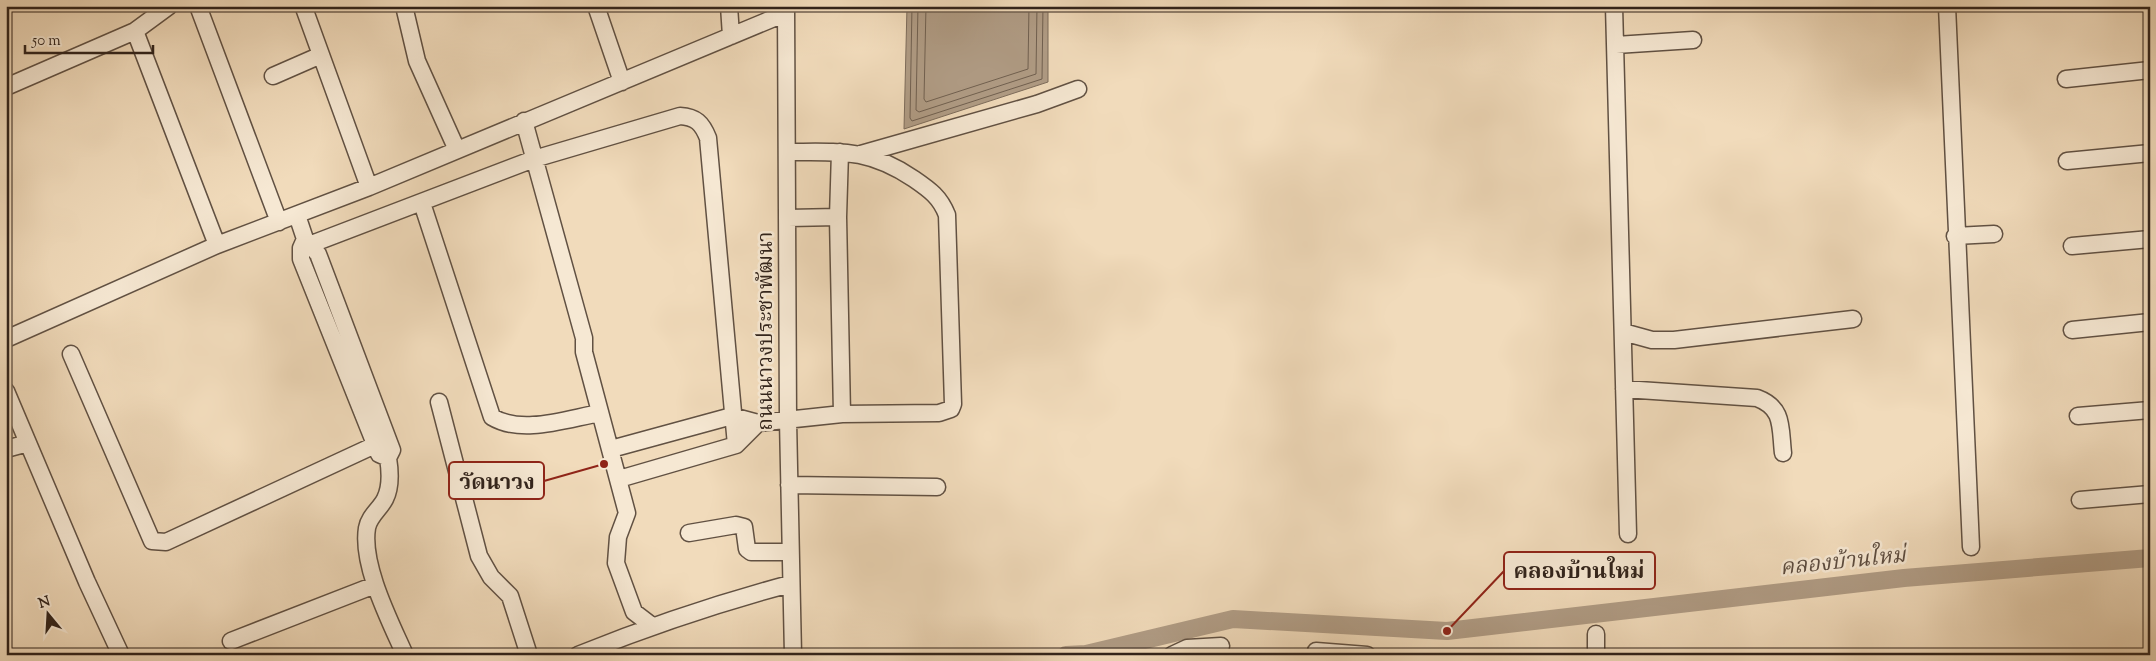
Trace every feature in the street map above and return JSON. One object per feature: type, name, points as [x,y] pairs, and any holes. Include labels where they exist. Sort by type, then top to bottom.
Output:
[{"type":"street","points":[[6,87],[135,31],[169,6]]},
{"type":"street","points":[[198,6],[279,222]]},
{"type":"street","points":[[404,6],[417,61],[457,150]]},
{"type":"street","points":[[596,6],[622,82]]},
{"type":"street","points":[[729,6],[732,36]]},
{"type":"street","points":[[1614,6],[1628,534]]},
{"type":"street","points":[[1947,6],[1971,547]]},
{"type":"street","points":[[304,8],[370,187]]},
{"type":"street","points":[[6,338],[217,245],[370,187],[524,121],[732,36],[786,10]]},
{"type":"street","name":"ถนนนาวงประชาพัฒนา","points":[[786,10],[788,420],[790,584],[793,648]]},
{"type":"street","points":[[135,31],[217,245]]},
{"type":"street","points":[[1616,45],[1692,40]]},
{"type":"street","points":[[273,76],[321,55]]},
{"type":"street","points":[[2066,79],[2150,70]]},
{"type":"street","points":[[861,154],[1037,104],[1078,89]]},
{"type":"street","points":[[306,244],[422,203],[534,159],[680,116],[690,117],[702,124],[708,138],[736,444]]},
{"type":"street","points":[[524,121],[584,338],[584,352],[627,513],[618,537],[616,563],[634,612],[651,625]]},
{"type":"street","points":[[611,449],[732,416],[758,423],[842,414],[939,413],[951,409],[953,404],[947,215],[935,193],[895,167],[861,154],[788,152]]},
{"type":"street","points":[[840,152],[838,217],[842,414]]},
{"type":"street","points":[[2067,161],[2150,153]]},
{"type":"street","points":[[422,203],[492,417],[504,424],[525,426],[600,413]]},
{"type":"street","points":[[298,215],[306,244],[302,259],[375,445],[379,454],[388,458]]},
{"type":"street","points":[[788,218],[838,217]]},
{"type":"street","points":[[1956,236],[1994,234]]},
{"type":"street","points":[[2072,246],[2150,238]]},
{"type":"street","points":[[306,244],[318,254],[392,450],[388,458],[390,472],[386,498],[370,519],[367,528],[369,560],[375,585],[405,655]]},
{"type":"street","points":[[1623,332],[1652,340],[1674,340],[1853,319]]},
{"type":"street","points":[[2072,330],[2150,322]]},
{"type":"street","points":[[71,354],[152,541],[166,542],[375,445]]},
{"type":"street","points":[[1624,390],[1757,398],[1771,403],[1777,412],[1784,453]]},
{"type":"street","points":[[6,391],[86,582],[121,655]]},
{"type":"street","points":[[439,402],[479,556],[491,577],[510,596],[530,655]]},
{"type":"street","points":[[2078,416],[2150,410]]},
{"type":"street","points":[[619,479],[736,444],[758,423]]},
{"type":"street","points":[[6,449],[28,443]]},
{"type":"street","points":[[789,485],[937,487]]},
{"type":"street","points":[[2080,500],[2150,494]]},
{"type":"street","points":[[689,533],[736,525],[744,527],[747,549],[751,552],[790,552]]},
{"type":"street","points":[[578,655],[651,625],[719,603],[790,584]]},
{"type":"street","points":[[231,640],[375,585]]},
{"type":"street","points":[[1596,634],[1596,655]]},
{"type":"street","points":[[1172,655],[1187,648],[1221,646]]},
{"type":"street","points":[[1316,651],[1366,655]]},
{"type":"water","points":[[907,6],[1048,6],[1048,82],[904,129]]},
{"type":"waterway","name":"คลองบ้านใหม่","points":[[1066,655],[1086,654],[1233,619],[1447,631],[1904,578],[2150,558]]},
{"type":"place","name":"วัดนาวง","points":[[604,464]]},
{"type":"place","name":"คลองบ้านใหม่","points":[[1447,631]]}]
